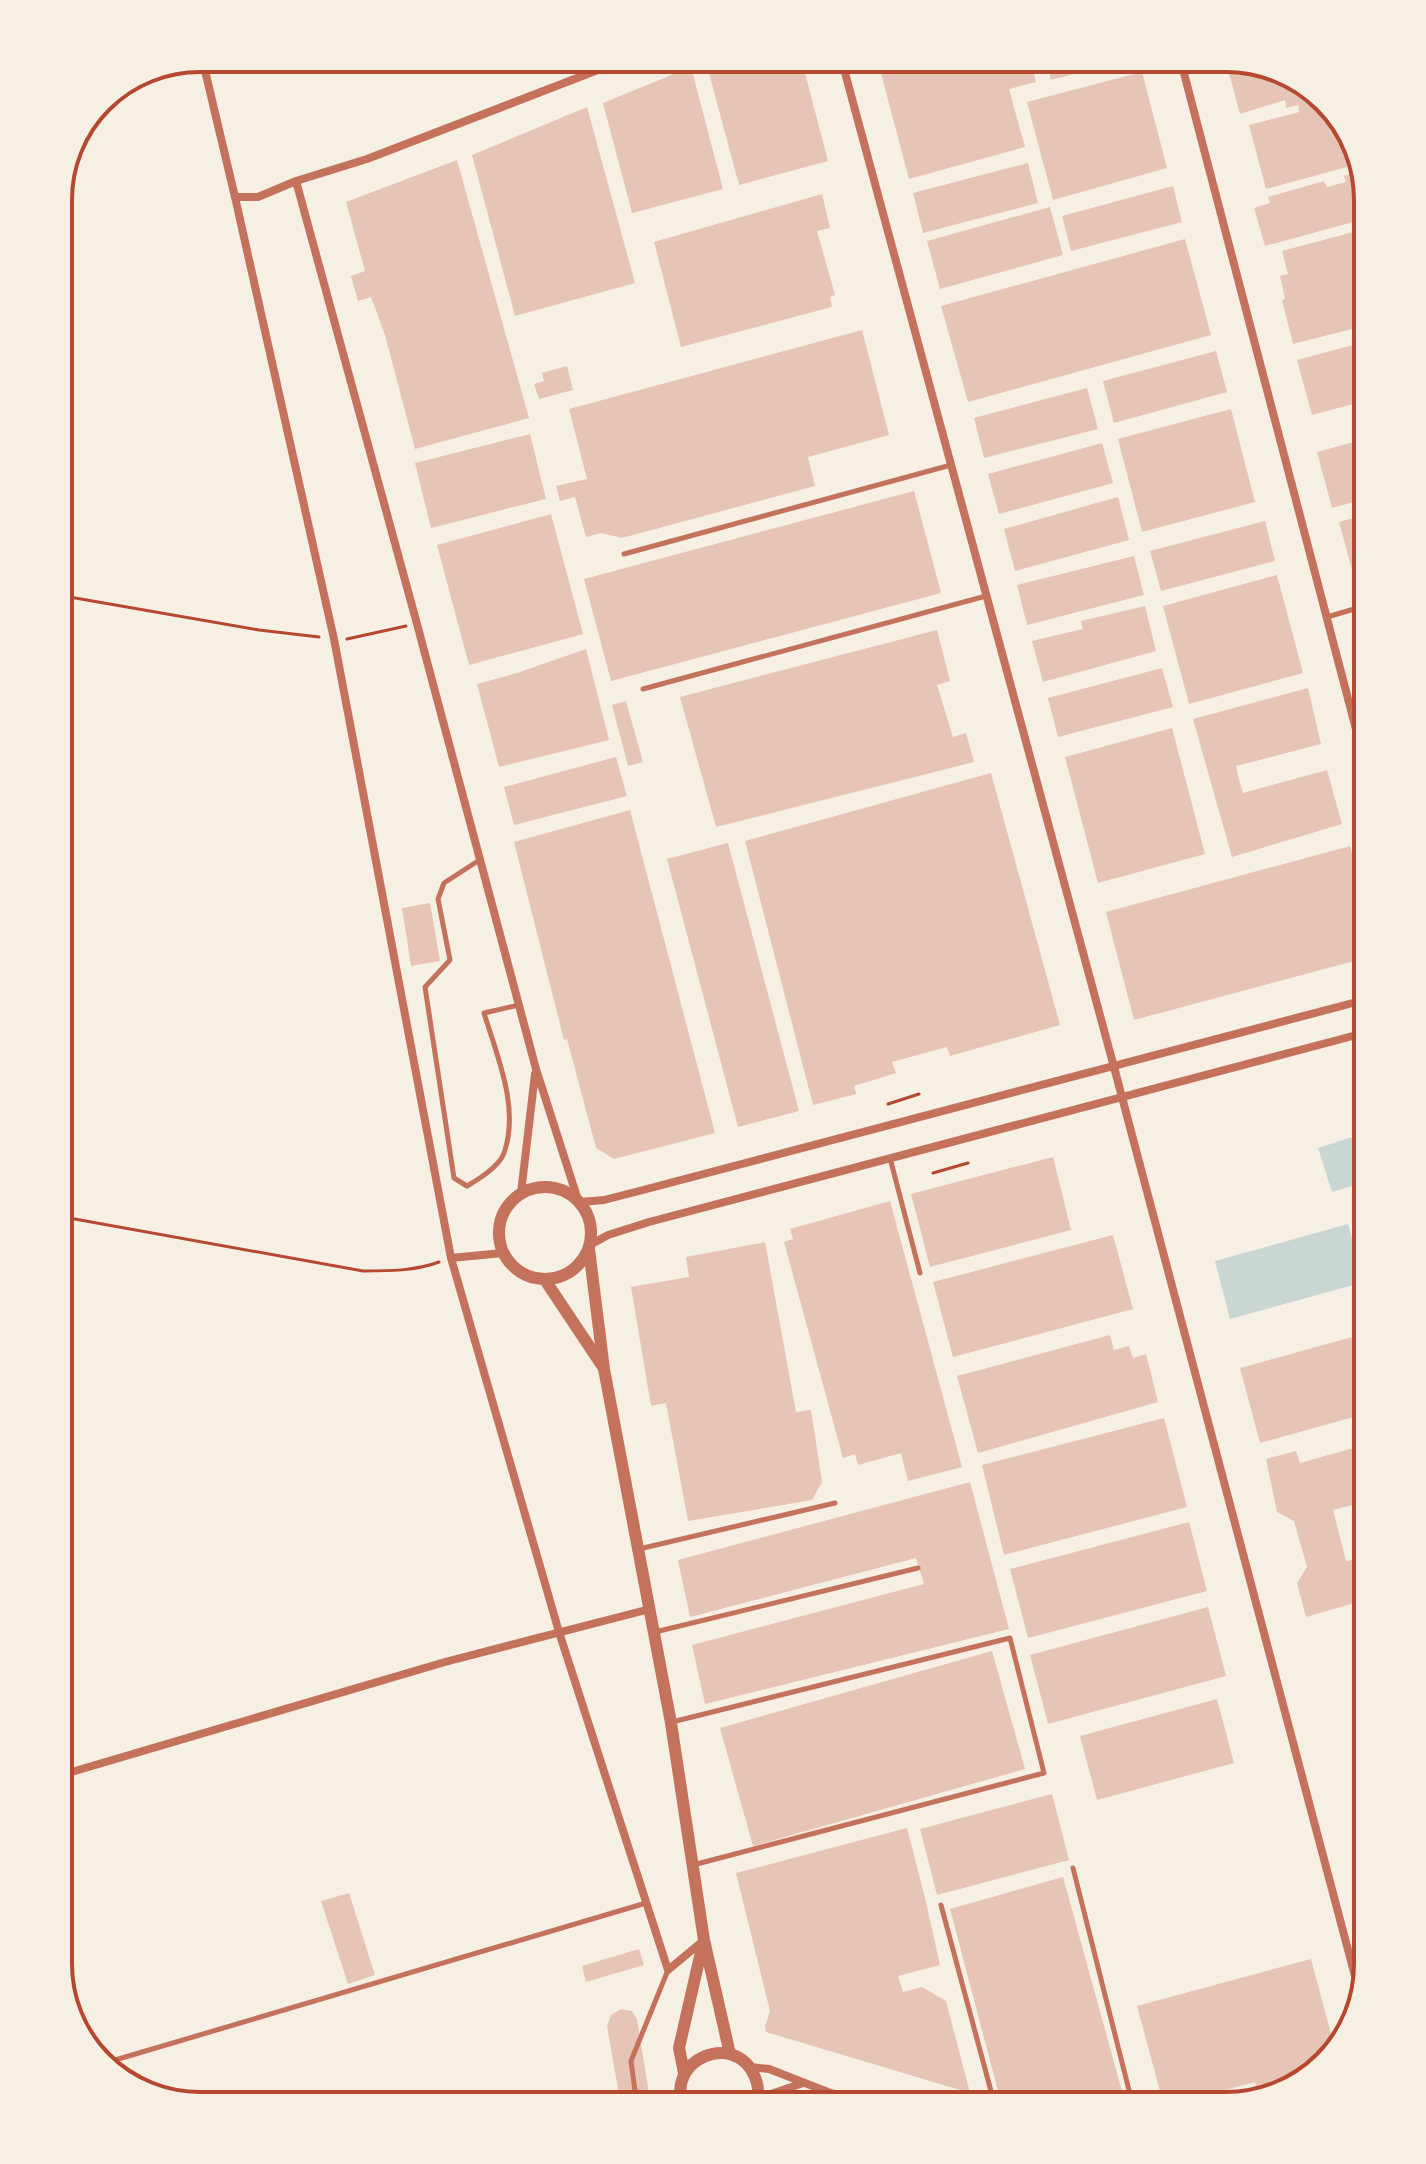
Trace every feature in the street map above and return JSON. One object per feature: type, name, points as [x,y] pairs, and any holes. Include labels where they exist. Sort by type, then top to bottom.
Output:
[{"type":"street","points":[[205,72],[334,639],[451,1258],[559,1632],[668,1970],[704,1940]]},
{"type":"street","points":[[235,197],[258,197],[296,181],[367,159],[593,72]]},
{"type":"street","points":[[845,72],[1114,1067],[1354,1971]]},
{"type":"street","points":[[1184,72],[1354,722]]},
{"type":"street","points":[[296,181],[536,1069],[579,1201],[590,1222],[604,1369],[671,1723],[704,1940],[730,2054]]},
{"type":"street","points":[[1354,1003],[604,1200],[579,1201],[565,1191],[535,1187],[510,1202],[499,1226],[499,1240],[503,1253],[520,1273],[545,1280],[559,1277],[572,1271],[590,1247],[608,1235],[649,1222],[1354,1036]]},
{"type":"street","points":[[521,1193],[536,1069]]},
{"type":"street","points":[[451,1258],[503,1253]]},
{"type":"street","points":[[545,1280],[604,1369]]},
{"type":"street","points":[[72,1772],[445,1662],[650,1609]]},
{"type":"street","points":[[684,2073],[679,2048],[704,1940]]},
{"type":"street","points":[[681,2092],[684,2073],[692,2063],[717,2053],[730,2054],[750,2067],[756,2077],[758,2092]]},
{"type":"street","points":[[750,2067],[769,2069],[831,2092]]},
{"type":"street","points":[[777,2092],[803,2083]]},
{"type":"lane","points":[[624,554],[951,465]]},
{"type":"lane","points":[[643,689],[986,596]]},
{"type":"lane","points":[[1326,617],[1354,609]]},
{"type":"lane","points":[[481,859],[444,883],[438,899],[450,960],[425,987],[454,1178],[467,1186],[483,1176],[503,1156],[509,1121],[506,1085],[484,1013],[519,1005]]},
{"type":"lane","points":[[890,1158],[920,1273]]},
{"type":"lane","points":[[639,1549],[835,1503]]},
{"type":"lane","points":[[655,1632],[918,1568]]},
{"type":"lane","points":[[671,1723],[1010,1638],[1044,1773],[692,1866]]},
{"type":"lane","points":[[1073,1868],[1129,2092]]},
{"type":"lane","points":[[116,2060],[647,1903]]},
{"type":"lane","points":[[941,1905],[991,2092]]},
{"type":"lane","points":[[635,2092],[631,2061],[668,1970]]},
{"type":"path","points":[[72,597],[259,630],[344,640],[417,624]]},
{"type":"path","points":[[888,1104],[919,1094]]},
{"type":"path","points":[[933,1173],[968,1163]]},
{"type":"path","points":[[72,1219],[363,1271],[428,1266],[451,1258]]},
{"type":"shaded area","points":[[1354,1136],[1354,1185],[1332,1192],[1318,1148]]},
{"type":"shaded area","points":[[1348,1224],[1354,1246],[1354,1285],[1230,1319],[1215,1261]]},
{"type":"building","points":[[679,72],[692,72],[723,189],[632,213],[603,103]]},
{"type":"building","points":[[709,72],[805,72],[828,161],[739,185]]},
{"type":"building","points":[[881,72],[1034,72],[1036,82],[1009,89],[1025,147],[909,179]]},
{"type":"building","points":[[1049,72],[1080,72],[1051,80]]},
{"type":"building","points":[[1142,72],[1167,168],[1053,200],[1027,102]]},
{"type":"building","points":[[1229,72],[1259,76],[1290,89],[1328,122],[1350,166],[1266,189],[1249,125],[1299,112],[1298,105],[1286,108],[1285,100],[1240,114]]},
{"type":"building","points":[[587,107],[635,283],[515,316],[472,155]]},
{"type":"building","points":[[457,160],[529,418],[415,449],[385,335],[371,297],[358,301],[351,276],[365,271],[346,202]]},
{"type":"building","points":[[1028,163],[1038,203],[923,233],[913,193]]},
{"type":"building","points":[[1351,174],[1354,222],[1265,246],[1254,208],[1270,203],[1268,197],[1324,181],[1327,187],[1346,182],[1344,176]]},
{"type":"building","points":[[1173,186],[1182,222],[1071,251],[1062,216]]},
{"type":"building","points":[[822,194],[830,228],[817,231],[835,295],[830,297],[832,307],[681,347],[654,242]]},
{"type":"building","points":[[1050,207],[1063,255],[940,289],[927,241]]},
{"type":"building","points":[[1354,232],[1354,329],[1293,344],[1282,300],[1285,299],[1280,276],[1288,274],[1282,251]]},
{"type":"building","points":[[1185,239],[1211,335],[968,402],[941,306]]},
{"type":"building","points":[[862,330],[889,435],[808,457],[815,486],[622,538],[601,533],[586,537],[575,497],[560,501],[556,486],[587,479],[569,409]]},
{"type":"building","points":[[1354,345],[1354,404],[1312,415],[1297,360]]},
{"type":"building","points":[[1216,351],[1227,392],[1114,423],[1103,381]]},
{"type":"building","points":[[567,366],[573,390],[539,399],[534,384],[544,381],[542,373]]},
{"type":"building","points":[[1087,388],[1098,429],[984,458],[974,418]]},
{"type":"building","points":[[1231,409],[1255,502],[1142,532],[1118,439]]},
{"type":"building","points":[[530,434],[546,499],[431,528],[415,463]]},
{"type":"building","points":[[1354,442],[1354,502],[1332,508],[1317,452]]},
{"type":"building","points":[[1102,443],[1113,483],[999,514],[988,474]]},
{"type":"building","points":[[914,491],[941,593],[611,681],[584,579]]},
{"type":"building","points":[[1118,497],[1129,540],[1015,571],[1004,529]]},
{"type":"building","points":[[551,514],[583,634],[469,665],[437,545]]},
{"type":"building","points":[[1354,518],[1354,577],[1339,522]]},
{"type":"building","points":[[1265,521],[1275,561],[1161,591],[1150,551]]},
{"type":"building","points":[[1134,556],[1144,595],[1027,625],[1017,585]]},
{"type":"building","points":[[1277,575],[1303,673],[1189,704],[1163,606]]},
{"type":"building","points":[[1145,606],[1156,651],[1043,682],[1032,641],[1083,629],[1081,621]]},
{"type":"building","points":[[937,630],[950,681],[937,685],[953,737],[966,733],[974,762],[716,827],[680,697]]},
{"type":"building","points":[[586,649],[609,740],[499,767],[477,684]]},
{"type":"building","points":[[1162,668],[1173,707],[1058,737],[1048,698]]},
{"type":"building","points":[[1308,688],[1321,744],[1236,766],[1239,780],[1243,793],[1327,770],[1342,824],[1232,857],[1193,719]]},
{"type":"building","points":[[626,701],[643,762],[628,766],[612,705]]},
{"type":"building","points":[[1172,728],[1205,854],[1098,883],[1065,757]]},
{"type":"building","points":[[616,757],[627,796],[514,825],[504,787]]},
{"type":"building","points":[[991,773],[1060,1025],[950,1056],[947,1047],[892,1062],[896,1073],[854,1086],[856,1094],[813,1105],[745,841]]},
{"type":"building","points":[[630,810],[715,1133],[614,1159],[596,1148],[567,1039],[564,1040],[514,842]]},
{"type":"building","points":[[728,843],[799,1111],[738,1127],[667,859]]},
{"type":"building","points":[[1350,846],[1354,861],[1354,961],[1134,1020],[1106,912]]},
{"type":"building","points":[[430,903],[440,961],[411,966],[402,908]]},
{"type":"building","points":[[1053,1157],[1071,1230],[930,1267],[911,1194]]},
{"type":"building","points":[[890,1201],[962,1467],[908,1481],[901,1453],[858,1465],[855,1454],[843,1458],[784,1242],[793,1239],[790,1229]]},
{"type":"building","points":[[1113,1235],[1133,1309],[953,1357],[933,1282]]},
{"type":"building","points":[[765,1242],[796,1412],[811,1410],[822,1482],[812,1500],[688,1521],[666,1403],[651,1406],[631,1287],[689,1277],[686,1257]]},
{"type":"building","points":[[1110,1335],[1114,1350],[1129,1346],[1133,1358],[1146,1354],[1158,1402],[978,1453],[957,1376]]},
{"type":"building","points":[[1354,1336],[1354,1417],[1260,1443],[1240,1368]]},
{"type":"building","points":[[1164,1418],[1187,1507],[1004,1555],[982,1465]]},
{"type":"building","points":[[1354,1448],[1354,1505],[1333,1510],[1346,1561],[1354,1560],[1354,1603],[1306,1617],[1297,1583],[1307,1567],[1294,1521],[1277,1512],[1266,1459],[1296,1451],[1300,1463]]},
{"type":"building","points":[[970,1482],[1009,1629],[705,1704],[692,1645],[924,1584],[916,1558],[690,1617],[678,1560]]},
{"type":"building","points":[[1189,1522],[1207,1591],[1028,1638],[1010,1569]]},
{"type":"building","points":[[1208,1607],[1226,1676],[1048,1724],[1030,1655]]},
{"type":"building","points":[[992,1651],[1025,1769],[753,1846],[720,1728]]},
{"type":"building","points":[[1217,1699],[1234,1763],[1097,1800],[1080,1736]]},
{"type":"building","points":[[1052,1794],[1069,1860],[937,1895],[920,1829]]},
{"type":"building","points":[[907,1828],[940,1965],[898,1976],[903,1992],[922,1987],[946,2001],[970,2092],[766,2032],[770,2011],[736,1873]]},
{"type":"building","points":[[1063,1877],[1122,2092],[998,2092],[950,1909]]},
{"type":"building","points":[[349,1893],[375,1975],[348,1984],[321,1901]]},
{"type":"building","points":[[639,1949],[644,1965],[586,1982],[582,1966]]},
{"type":"building","points":[[1311,1959],[1332,2036],[1304,2066],[1259,2088],[1255,2082],[1218,2092],[1160,2092],[1137,2006]]},
{"type":"building","points":[[621,2009],[632,2011],[637,2019],[649,2092],[619,2092],[607,2026],[611,2015]]}]
